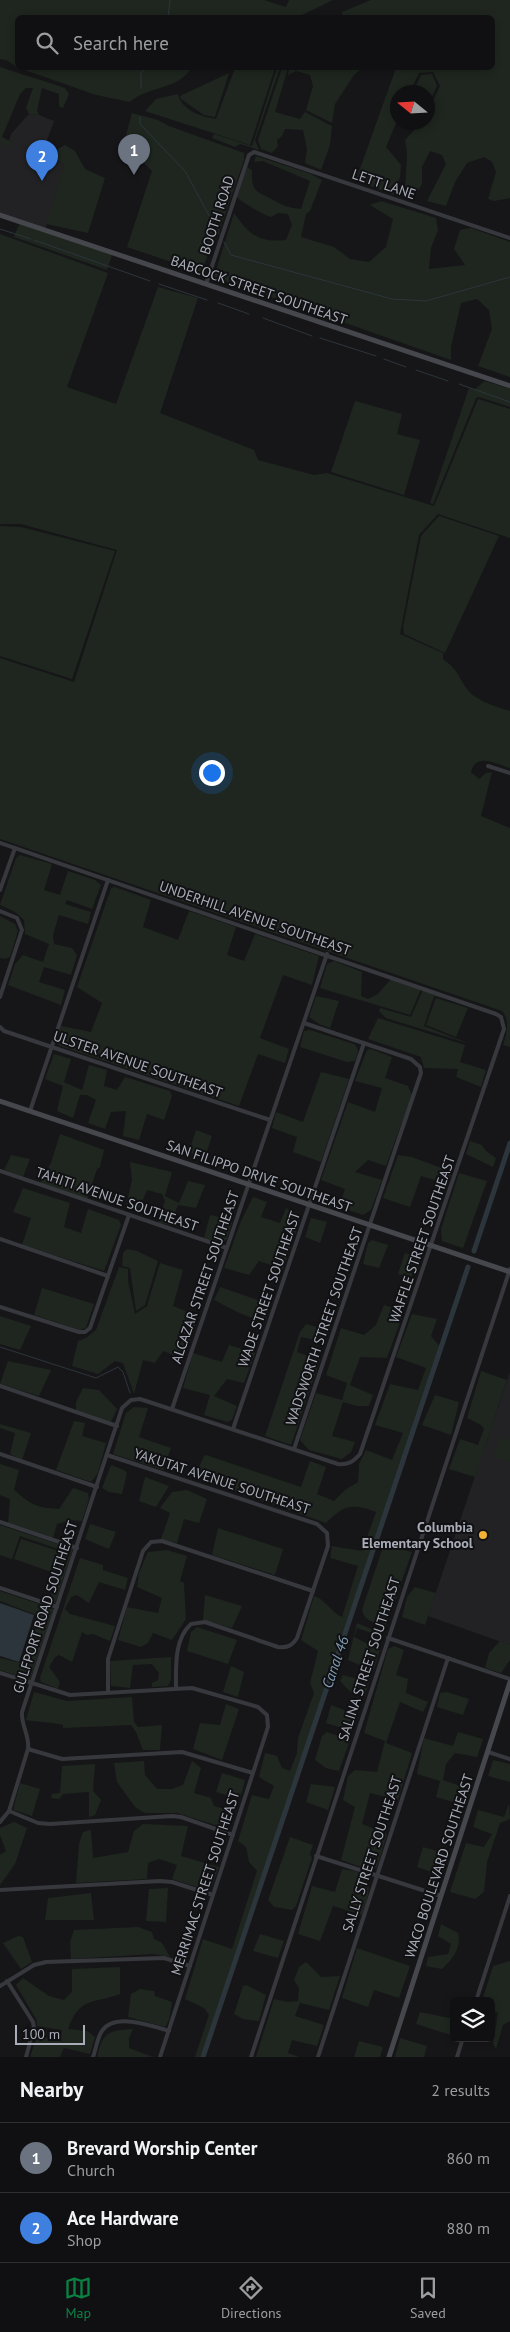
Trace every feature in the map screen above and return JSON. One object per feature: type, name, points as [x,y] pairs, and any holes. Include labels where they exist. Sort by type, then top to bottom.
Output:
[{"type":"street","name":"LETT LANE","points":[[250,153],[254,152],[510,238]]},
{"type":"street","name":"BOOTH ROAD","points":[[206,284],[250,153]]},
{"type":"street","name":"BABCOCK STREET SOUTHEAST","points":[[0,215],[510,386]]},
{"type":"street","points":[[488,766],[510,773]]},
{"type":"street","name":"UNDERHILL AVENUE SOUTHEAST","points":[[0,843],[327,954],[500,1017]]},
{"type":"street","points":[[0,890],[15,848]]},
{"type":"street","points":[[30,1111],[108,880]]},
{"type":"street","points":[[0,911],[17,918],[22,930],[0,997]]},
{"type":"street","name":"ALCAZAR STREET SOUTHEAST","points":[[172,1409],[327,954]]},
{"type":"street","name":"WAFFLE STREET SOUTHEAST","points":[[294,1449],[338,1464],[350,1463],[360,1454],[504,1029],[500,1017]]},
{"type":"street","points":[[304,1023],[364,1043]]},
{"type":"street","name":"ULSTER AVENUE SOUTHEAST","points":[[0,1027],[4,1031],[270,1120]]},
{"type":"street","name":"WADSWORTH STREET SOUTHEAST","points":[[294,1449],[420,1079],[420,1067],[411,1059],[364,1043]]},
{"type":"street","name":"WADE STREET SOUTHEAST","points":[[233,1429],[364,1043]]},
{"type":"street","name":"SAN FILIPPO DRIVE SOUTHEAST","points":[[0,1101],[510,1271]]},
{"type":"street","name":"TAHITI AVENUE SOUTHEAST","points":[[0,1171],[227,1248]]},
{"type":"street","points":[[0,1307],[79,1332],[85,1332],[90,1328],[129,1216]]},
{"type":"street","points":[[0,1239],[108,1276]]},
{"type":"street","name":"SALINA STREET SOUTHEAST","points":[[251,2057],[510,1271]]},
{"type":"street","points":[[0,1386],[117,1426]]},
{"type":"street","name":"GULFPORT ROAD SOUTHEAST","points":[[0,1822],[9,1811],[28,1749],[28,1738],[21,1718],[122,1408],[131,1400],[140,1399],[172,1409]]},
{"type":"street","points":[[172,1409],[294,1449]]},
{"type":"street","points":[[0,1454],[97,1486]]},
{"type":"street","name":"YAKUTAT AVENUE SOUTHEAST","points":[[107,1455],[317,1524],[327,1534],[328,1546],[313,1591]]},
{"type":"street","points":[[0,1522],[77,1548]]},
{"type":"street","points":[[0,1673],[70,1695],[176,1688],[176,1659],[179,1645],[191,1624],[204,1622],[278,1647],[290,1646],[297,1638],[313,1591],[162,1541],[151,1542],[143,1551],[108,1660],[108,1692]]},
{"type":"street","points":[[0,1588],[57,1607]]},
{"type":"street","points":[[388,1638],[510,1680]]},
{"type":"street","name":"SALLY STREET SOUTHEAST","points":[[318,2057],[448,1658]]},
{"type":"street","name":"WACO BOULEVARD SOUTHEAST","points":[[389,2057],[510,1680]]},
{"type":"street","name":"MERRIMAC STREET SOUTHEAST","points":[[160,2057],[268,1727],[267,1715],[258,1707],[205,1690],[176,1688]]},
{"type":"street","points":[[28,1749],[62,1759],[182,1752],[253,1773]]},
{"type":"street","points":[[488,1752],[510,1759]]},
{"type":"street","points":[[9,1811],[38,1823],[50,1824],[182,1817],[233,1835]]},
{"type":"street","points":[[316,1856],[441,1896]]},
{"type":"street","points":[[0,1890],[160,1881],[172,1882],[213,1895]]},
{"type":"street","points":[[477,1997],[510,1896]]},
{"type":"street","points":[[0,1986],[34,1965],[46,1962],[164,1958],[190,1966]]},
{"type":"street","points":[[7,1981],[33,2022],[34,2028],[26,2057]]},
{"type":"street","points":[[93,2057],[103,2030],[113,2023],[144,2023],[169,2031]]},
{"type":"street","points":[[457,2057],[462,2042]]},
{"type":"shaded area","points":[[0,0],[264,0],[286,7],[289,0],[333,0],[302,15],[15,15],[15,66],[6,60],[0,59]]},
{"type":"shaded area","points":[[371,0],[510,0],[510,198],[494,201],[488,199],[496,172],[492,162],[484,157],[467,163],[455,182],[446,206],[427,201],[446,164],[442,155],[430,151],[422,167],[422,184],[413,198],[405,194],[407,153],[405,140],[414,130],[435,130],[435,96],[440,86],[433,72],[419,73],[413,85],[390,85],[390,130],[393,130],[386,147],[401,165],[400,177],[393,195],[356,180],[395,70],[495,70],[495,15],[343,15],[342,12]]},
{"type":"shaded area","points":[[0,67],[65,88],[69,94],[63,108],[59,106],[59,94],[42,88],[37,111],[39,115],[29,114],[26,108],[33,88],[26,88],[20,94],[2,137],[13,143],[14,146],[4,145],[0,142]]},
{"type":"shaded area","points":[[25,70],[190,70],[179,80],[145,93],[130,102],[96,95]]},
{"type":"shaded area","points":[[234,70],[274,70],[250,145],[145,111],[156,99],[178,94],[183,104],[193,112],[216,119]]},
{"type":"shaded area","points":[[276,70],[279,70],[255,140],[259,150],[240,144],[235,147],[212,138],[214,134],[252,146]]},
{"type":"shaded area","points":[[281,70],[287,71],[275,112],[300,119],[305,112],[332,126],[330,145],[321,170],[305,163],[307,149],[303,130],[285,129],[282,136],[277,140],[278,146],[272,153],[261,149],[258,140]]},
{"type":"shaded area","points":[[289,70],[360,70],[354,75],[335,104],[332,123],[306,110],[313,86],[310,75],[296,71],[288,75]]},
{"type":"shaded area","points":[[229,73],[215,117],[204,115],[181,99],[180,96]]},
{"type":"shaded area","points":[[432,74],[437,86],[435,90],[435,85],[416,85],[421,75]]},
{"type":"shaded area","points":[[132,113],[158,120],[169,126],[244,153],[244,160],[218,235],[214,240],[201,272],[127,247],[152,171],[143,162],[122,150]]},
{"type":"shaded area","points":[[29,114],[39,115],[54,121],[42,154],[55,158],[64,165],[45,230],[0,215],[0,142],[4,145],[13,143],[9,141],[11,134]]},
{"type":"shaded area","points":[[65,145],[75,151],[85,169],[105,178],[88,233],[46,224],[64,165],[55,158],[58,149]]},
{"type":"shaded area","points":[[256,156],[311,174],[322,180],[310,211],[306,214],[301,237],[334,247],[350,259],[369,262],[386,247],[393,219],[370,205],[381,201],[436,218],[438,230],[431,248],[429,269],[465,265],[454,249],[460,230],[471,228],[510,242],[510,377],[478,366],[492,329],[489,310],[477,299],[461,303],[451,347],[451,360],[214,277],[234,213],[250,232],[268,240],[286,240],[292,225],[288,214],[278,213],[271,217],[237,197],[247,167],[252,170],[253,184],[257,191],[284,205],[301,209],[310,181],[263,161],[254,162]]},
{"type":"shaded area","points":[[19,224],[112,255],[107,270],[14,237]]},
{"type":"shaded area","points":[[0,234],[108,273],[67,387],[116,404],[158,287],[198,298],[160,413],[254,450],[258,460],[314,475],[327,473],[434,506],[478,399],[510,409],[510,538],[438,514],[419,535],[400,634],[443,653],[443,659],[455,670],[471,693],[487,703],[510,711],[510,768],[493,762],[482,761],[477,762],[471,772],[479,779],[486,773],[492,772],[481,816],[510,828],[510,1047],[503,1045],[507,1023],[502,1011],[0,839],[0,658],[74,682],[117,550],[21,524],[0,524]]},
{"type":"shaded area","points":[[485,381],[510,389],[510,407],[479,397],[476,398],[433,504],[430,503],[469,388],[474,390]]},
{"type":"shaded area","points":[[355,401],[402,414],[397,434],[420,440],[404,495],[331,472]]},
{"type":"shaded area","points":[[439,516],[499,536],[445,653],[404,634],[403,627],[421,536]]},
{"type":"shaded area","points":[[0,526],[21,527],[115,551],[72,679],[0,656]]},
{"type":"shaded area","points":[[20,855],[52,864],[44,890],[60,895],[68,871],[95,880],[101,885],[92,909],[67,900],[65,904],[91,912],[88,924],[59,915],[53,935],[54,944],[72,948],[77,955],[71,975],[44,967],[39,982],[65,990],[61,1005],[8,985],[15,964],[23,955],[43,962],[49,944],[25,934],[24,920],[15,912],[0,905],[16,858]]},
{"type":"shaded area","points":[[115,887],[151,900],[143,927],[178,940],[189,911],[236,927],[227,955],[244,961],[255,934],[319,956],[312,985],[283,975],[260,1038],[289,1049],[285,1063],[258,1054],[239,1106],[60,1046],[56,1042],[61,1026],[91,1032],[102,1003],[77,987],[111,888]]},
{"type":"shaded area","points":[[0,916],[15,924],[18,931],[10,957],[4,959],[0,958]]},
{"type":"shaded area","points":[[334,961],[362,972],[361,996],[368,999],[378,994],[391,979],[421,989],[410,1015],[320,988],[327,964]]},
{"type":"shaded area","points":[[423,990],[460,1003],[434,996],[424,1026],[470,1044],[386,1018],[379,1011],[380,1008],[411,1017]]},
{"type":"shaded area","points":[[316,996],[339,1001],[330,1028],[319,1024],[309,1017]]},
{"type":"shaded area","points":[[436,998],[468,1008],[456,1037],[426,1025]]},
{"type":"shaded area","points":[[378,1018],[465,1045],[460,1062],[486,1070],[481,1087],[456,1077],[458,1069],[424,1068],[421,1057],[368,1039]]},
{"type":"shaded area","points":[[310,1030],[354,1044],[358,1052],[355,1061],[347,1062],[300,1047],[304,1031]]},
{"type":"shaded area","points":[[371,1049],[392,1057],[385,1078],[408,1086],[412,1095],[386,1166],[368,1160],[355,1172],[382,1180],[371,1210],[363,1215],[339,1207],[345,1189],[321,1180],[348,1102],[375,1112],[382,1088],[355,1081],[367,1050]]},
{"type":"shaded area","points":[[54,1054],[71,1059],[64,1082],[82,1090],[89,1065],[107,1070],[104,1086],[117,1090],[125,1077],[170,1091],[172,1096],[164,1120],[147,1114],[139,1140],[123,1136],[126,1111],[111,1112],[105,1129],[88,1123],[96,1100],[87,1095],[80,1095],[73,1118],[57,1111],[63,1086],[45,1079]]},
{"type":"shaded area","points":[[321,1072],[349,1079],[321,1162],[293,1152],[297,1137],[272,1128],[276,1112],[303,1122]]},
{"type":"shaded area","points":[[196,1130],[212,1136],[206,1154],[198,1157],[189,1152]]},
{"type":"shaded area","points":[[60,1134],[104,1150],[100,1167],[97,1169],[87,1199],[40,1183],[51,1163]]},
{"type":"shaded area","points":[[470,1141],[482,1145],[486,1151],[496,1158],[493,1167],[466,1154]]},
{"type":"shaded area","points":[[11,1155],[30,1159],[23,1177],[4,1170]]},
{"type":"shaded area","points":[[398,1155],[412,1157],[452,1172],[448,1184],[421,1176],[410,1207],[383,1198]]},
{"type":"shaded area","points":[[130,1162],[172,1172],[165,1196],[179,1203],[188,1181],[205,1185],[196,1208],[178,1205],[170,1225],[158,1223],[165,1201],[162,1194],[147,1190],[139,1209],[126,1206],[132,1180]]},
{"type":"shaded area","points":[[459,1173],[487,1181],[463,1248],[442,1241],[441,1229]]},
{"type":"shaded area","points":[[23,1188],[70,1203],[64,1227],[81,1233],[88,1209],[119,1220],[121,1225],[104,1271],[22,1245],[31,1218],[13,1212]]},
{"type":"shaded area","points":[[253,1197],[267,1202],[261,1217],[280,1223],[286,1208],[298,1214],[299,1222],[283,1269],[259,1261],[249,1275],[224,1268],[241,1221]]},
{"type":"shaded area","points":[[210,1215],[230,1219],[232,1223],[227,1239],[222,1244],[204,1238]]},
{"type":"shaded area","points":[[311,1218],[327,1222],[320,1243],[305,1237]]},
{"type":"shaded area","points":[[372,1240],[388,1245],[379,1268],[363,1264],[368,1243]]},
{"type":"shaded area","points":[[127,1249],[137,1251],[158,1261],[145,1305],[136,1311],[130,1268],[122,1266],[123,1253]]},
{"type":"shaded area","points":[[405,1253],[421,1258],[417,1273],[413,1273],[411,1278],[398,1274]]},
{"type":"shaded area","points":[[160,1263],[183,1270],[173,1306],[198,1316],[183,1359],[163,1351],[155,1363],[143,1360],[134,1394],[123,1363],[115,1361],[98,1374],[72,1366],[78,1341],[86,1338],[96,1330],[119,1267],[128,1269],[128,1281],[135,1314],[147,1306]]},
{"type":"shaded area","points":[[220,1287],[269,1304],[266,1318],[261,1319],[247,1316],[214,1300]]},
{"type":"shaded area","points":[[42,1288],[94,1304],[86,1328],[80,1330],[34,1315]]},
{"type":"shaded area","points":[[384,1305],[404,1311],[387,1358],[360,1357],[350,1385],[373,1395],[369,1406],[357,1406],[343,1402],[332,1436],[355,1442],[351,1452],[342,1459],[309,1450],[300,1440],[316,1393],[342,1400],[347,1383],[326,1375],[341,1328],[364,1335],[376,1325]]},
{"type":"shaded area","points":[[412,1314],[437,1319],[431,1336],[440,1347],[201,2057],[195,2057],[209,2015],[204,2008],[185,1999],[203,1939],[232,1949],[257,1871],[249,1862],[246,1847],[238,1841],[252,1795],[269,1799],[274,1786],[259,1777],[265,1753],[277,1756],[282,1768],[290,1771],[297,1753],[298,1738],[314,1693],[310,1683],[318,1651],[301,1640],[314,1596],[342,1617],[358,1566],[330,1558],[332,1546],[362,1551],[376,1512],[360,1507],[348,1507],[338,1512],[326,1523],[203,1480],[198,1469],[206,1455],[301,1487],[310,1461],[326,1467],[317,1494],[334,1501],[345,1490],[358,1482],[359,1464],[366,1450],[392,1460],[403,1433],[375,1425],[390,1384],[418,1390],[426,1368],[396,1357]]},
{"type":"shaded area","points":[[0,1316],[31,1326],[20,1350],[0,1344]]},
{"type":"shaded area","points":[[306,1324],[328,1330],[324,1342],[301,1337],[297,1352],[320,1360],[291,1445],[265,1436],[300,1332]]},
{"type":"shaded area","points":[[229,1345],[255,1353],[244,1383],[227,1379],[214,1396],[237,1406],[232,1420],[227,1422],[204,1415],[210,1395],[183,1388],[193,1353],[222,1362]]},
{"type":"shaded area","points":[[8,1361],[51,1370],[39,1396],[0,1384]]},
{"type":"shaded area","points":[[481,1371],[507,1380],[475,1477],[449,1469],[460,1439],[478,1445],[484,1429],[481,1425],[467,1418]]},
{"type":"shaded area","name":"Columbia Elementary School","points":[[510,1372],[510,1645],[428,1616]]},
{"type":"shaded area","points":[[83,1388],[99,1390],[117,1409],[111,1422],[76,1410],[76,1402]]},
{"type":"shaded area","points":[[435,1395],[459,1402],[451,1435],[422,1425]]},
{"type":"shaded area","points":[[134,1407],[148,1408],[139,1437],[171,1448],[163,1470],[113,1454],[126,1413]]},
{"type":"shaded area","points":[[74,1421],[85,1423],[82,1436],[106,1443],[98,1473],[91,1482],[56,1470]]},
{"type":"shaded area","points":[[0,1424],[31,1433],[22,1460],[10,1454],[15,1433],[0,1428]]},
{"type":"shaded area","points":[[500,1436],[510,1439],[510,1462],[494,1457]]},
{"type":"shaded area","points":[[0,1464],[19,1470],[14,1490],[30,1503],[39,1506],[59,1509],[73,1488],[88,1493],[89,1499],[82,1521],[72,1520],[57,1524],[53,1538],[8,1523],[10,1499],[0,1495]]},
{"type":"shaded area","points":[[111,1465],[127,1473],[122,1494],[109,1492],[102,1488]]},
{"type":"shaded area","points":[[145,1477],[169,1486],[156,1507],[139,1501]]},
{"type":"shaded area","points":[[187,1490],[207,1499],[199,1523],[184,1519],[177,1543],[161,1539],[170,1513],[160,1508],[172,1492]]},
{"type":"shaded area","points":[[90,1524],[116,1532],[109,1549],[85,1539]]},
{"type":"shaded area","points":[[0,1525],[73,1549],[55,1604],[49,1602],[57,1576],[62,1576],[70,1553],[20,1536],[12,1559],[0,1555]]},
{"type":"shaded area","points":[[218,1528],[283,1549],[275,1575],[212,1555]]},
{"type":"shaded area","points":[[21,1539],[68,1554],[60,1575],[14,1559]]},
{"type":"shaded area","points":[[384,1544],[412,1552],[386,1625],[374,1623],[365,1617],[362,1610]]},
{"type":"shaded area","points":[[167,1550],[187,1556],[180,1581],[184,1583],[186,1619],[172,1640],[153,1633],[148,1643],[141,1647],[118,1640],[127,1607],[158,1613],[162,1598],[137,1587],[139,1573],[148,1552]]},
{"type":"shaded area","points":[[80,1558],[103,1565],[103,1570],[128,1578],[125,1590],[99,1582],[89,1603],[77,1595],[71,1597],[65,1609],[70,1614],[115,1626],[110,1641],[82,1632],[72,1662],[59,1655],[55,1657],[49,1667],[60,1682],[58,1689],[41,1682],[40,1678]]},
{"type":"shaded area","points":[[415,1587],[436,1593],[425,1625],[402,1617],[407,1597]]},
{"type":"shaded area","points":[[0,1591],[54,1609],[30,1680],[0,1670],[0,1658],[21,1663],[36,1615],[0,1601]]},
{"type":"shaded area","points":[[205,1595],[242,1606],[232,1628],[203,1620]]},
{"type":"shaded area","points":[[0,1603],[34,1615],[19,1662],[0,1656]]},
{"type":"shaded area","points":[[357,1623],[381,1633],[380,1636],[357,1628],[354,1637],[380,1650],[374,1669],[369,1669],[348,1660]]},
{"type":"shaded area","points":[[197,1627],[237,1640],[228,1664],[187,1651],[191,1632]]},
{"type":"shaded area","points":[[500,1641],[510,1645],[510,1660],[501,1673],[485,1668],[489,1653]]},
{"type":"shaded area","points":[[394,1646],[404,1650],[396,1675],[408,1679],[406,1693],[428,1702],[423,1712],[400,1702],[386,1743],[412,1753],[398,1800],[370,1793],[362,1824],[387,1834],[377,1868],[361,1867],[341,1860],[355,1807],[343,1800],[348,1776],[355,1770],[377,1772],[385,1741],[364,1733],[388,1649]]},
{"type":"shaded area","points":[[171,1657],[171,1680],[168,1686],[152,1687],[152,1683],[158,1680],[159,1673],[152,1664],[133,1665],[130,1688],[111,1686],[110,1661]]},
{"type":"shaded area","points":[[231,1666],[244,1672],[238,1697],[223,1692]]},
{"type":"shaded area","points":[[343,1675],[369,1682],[365,1696],[354,1694],[348,1690],[340,1681]]},
{"type":"shaded area","points":[[34,1692],[67,1701],[132,1697],[134,1722],[138,1727],[162,1725],[160,1750],[143,1750],[131,1725],[63,1728],[63,1725],[59,1724],[26,1720]]},
{"type":"shaded area","points":[[447,1692],[469,1699],[463,1715],[437,1707],[440,1693]]},
{"type":"shaded area","points":[[226,1704],[239,1709],[222,1760],[193,1749],[200,1723],[220,1725]]},
{"type":"shaded area","points":[[331,1705],[357,1715],[352,1731],[326,1723]]},
{"type":"shaded area","points":[[327,1732],[350,1740],[339,1771],[326,1768],[315,1760],[322,1736]]},
{"type":"shaded area","points":[[458,1732],[483,1739],[477,1757],[455,1753],[446,1764],[443,1780],[460,1786],[466,1793],[463,1801],[456,1803],[436,1797],[440,1781],[417,1774],[424,1738],[453,1746]]},
{"type":"shaded area","points":[[493,1760],[510,1764],[510,1782],[488,1776]]},
{"type":"shaded area","points":[[144,1761],[145,1775],[157,1789],[172,1789],[183,1785],[192,1761],[201,1768],[194,1793],[211,1798],[214,1806],[229,1810],[230,1820],[227,1826],[225,1828],[177,1813],[145,1813],[135,1807],[117,1782],[114,1763]]},
{"type":"shaded area","points":[[95,1764],[93,1791],[101,1800],[95,1815],[89,1817],[89,1792],[63,1794],[59,1799],[51,1798],[52,1794],[60,1793],[62,1766]]},
{"type":"shaded area","points":[[222,1773],[245,1780],[240,1799],[216,1792]]},
{"type":"shaded area","points":[[20,1783],[40,1789],[32,1816],[13,1810]]},
{"type":"shaded area","points":[[311,1784],[335,1787],[328,1810],[306,1802]]},
{"type":"shaded area","points":[[509,1804],[510,1819],[500,1823],[487,1862],[484,1892],[475,1899],[450,1892],[466,1843],[484,1847],[492,1834],[473,1827],[478,1810],[504,1817]]},
{"type":"shaded area","points":[[14,1822],[27,1828],[15,1864],[0,1885],[0,1855],[6,1851],[0,1835],[0,1828]]},
{"type":"shaded area","points":[[143,1824],[188,1826],[181,1856],[219,1867],[210,1891],[172,1879],[177,1865],[159,1859],[148,1863],[147,1879],[76,1883],[79,1844],[83,1832],[91,1830],[93,1858],[128,1852],[134,1831]]},
{"type":"shaded area","points":[[290,1837],[313,1845],[310,1854],[312,1858],[296,1906],[292,1910],[274,1907],[268,1900]]},
{"type":"shaded area","points":[[423,1847],[447,1854],[440,1875],[417,1867]]},
{"type":"shaded area","points":[[342,1869],[362,1874],[368,1882],[369,1888],[366,1905],[362,1915],[333,1906],[320,1941],[298,1934],[312,1886],[335,1892]]},
{"type":"shaded area","points":[[168,1888],[166,1922],[146,1921],[149,1889]]},
{"type":"shaded area","points":[[91,1893],[94,1920],[45,1920],[48,1898]]},
{"type":"shaded area","points":[[441,1924],[458,1933],[459,1938],[459,1944],[455,1953],[442,1969],[426,1966],[428,1957],[448,1954],[451,1944],[438,1936]]},
{"type":"shaded area","points":[[138,1927],[152,1932],[154,1939],[162,1943],[170,1957],[153,1954],[71,1959],[70,1942],[74,1930]]},
{"type":"shaded area","points":[[260,1934],[284,1941],[278,1958],[253,1951]]},
{"type":"shaded area","points":[[18,1936],[23,1937],[32,1962],[21,1969],[3,1943]]},
{"type":"shaded area","points":[[357,1948],[410,1966],[399,1998],[374,1990],[368,2007],[342,1998]]},
{"type":"shaded area","points":[[510,1961],[510,2021],[503,2025],[496,2049],[493,2043],[495,2042],[498,2013],[495,2011],[495,1997],[483,1997],[493,1966]]},
{"type":"shaded area","points":[[306,1962],[321,1977],[340,1976],[329,2010],[300,2003],[295,2016],[324,2025],[317,2046],[292,2040],[288,2053],[299,2057],[256,2057],[274,1999],[288,2002],[298,2001],[299,1988],[294,1980],[299,1967]]},
{"type":"shaded area","points":[[120,1967],[120,1994],[82,2006],[72,2019],[68,2029],[87,2031],[95,2037],[90,2054],[64,2048],[60,2057],[30,2057],[36,2039],[61,2036],[62,2030],[37,2026],[36,2019],[16,1985],[23,1978],[49,1996],[64,2000],[72,1992],[72,1969]]},
{"type":"shaded area","points":[[246,1985],[266,1995],[259,2021],[243,2019],[234,2014],[243,1986]]},
{"type":"shaded area","points":[[140,1989],[154,1991],[155,1996],[172,2002],[169,2020],[165,2027],[128,2017],[131,1994]]},
{"type":"shaded area","points":[[420,2012],[450,2018],[450,2035],[416,2024]]},
{"type":"shaded area","points":[[133,2029],[129,2038],[129,2048],[153,2057],[97,2057],[104,2037],[112,2032]]},
{"type":"shaded area","points":[[400,2038],[427,2046],[424,2057],[395,2057]]},
{"type":"shaded area","points":[[359,2041],[383,2047],[380,2057],[354,2057]]},
{"type":"waterway","points":[[168,15],[170,0]]},
{"type":"waterway","points":[[141,88],[141,73],[143,70]]},
{"type":"waterway","points":[[140,117],[140,124],[185,171],[219,234]]},
{"type":"waterway","points":[[0,229],[31,239]]},
{"type":"waterway","points":[[34,240],[150,281]]},
{"type":"waterway","points":[[224,242],[231,255],[392,299],[426,301],[510,277]]},
{"type":"waterway","points":[[159,284],[207,300]]},
{"type":"waterway","points":[[218,303],[249,314]]},
{"type":"waterway","points":[[263,318],[312,336]]},
{"type":"waterway","points":[[320,338],[376,356]]},
{"type":"waterway","points":[[384,359],[406,367]]},
{"type":"waterway","points":[[416,370],[448,381]]},
{"type":"waterway","points":[[459,384],[510,402]]},
{"type":"waterway","name":"Canal 46","points":[[474,1251],[510,1143]]},
{"type":"waterway","name":"Canal 46","points":[[203,2057],[468,1267]]},
{"type":"waterway","points":[[0,1347],[96,1378],[118,1367],[123,1372],[130,1393]]},
{"type":"place","name":"Brevard Worship Center","points":[[134,175]]},
{"type":"place","name":"Ace Hardware","points":[[42,181]]},
{"type":"place","name":"Columbia Elementary School","points":[[483,1535]]}]
